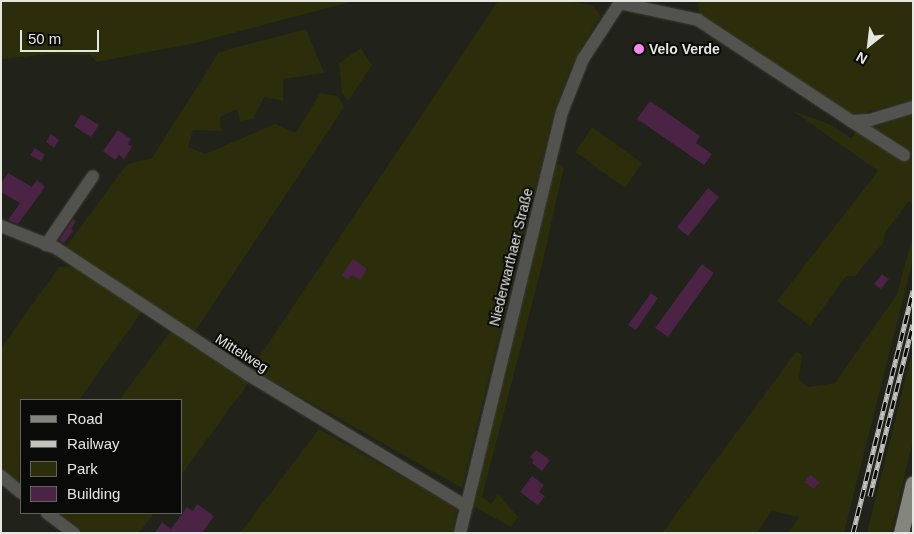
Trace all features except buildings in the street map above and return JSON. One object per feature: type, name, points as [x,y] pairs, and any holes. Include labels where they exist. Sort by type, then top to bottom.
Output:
[{"type":"main road","points":[[900,533],[913,483]]},
{"type":"street","points":[[620,2],[698,20],[904,155]]},
{"type":"street","name":"Niederwarthaer Straße","points":[[460,533],[562,112],[583,59],[620,2]]},
{"type":"street","points":[[851,121],[870,120],[913,107]]},
{"type":"street","points":[[46,245],[93,176]]},
{"type":"street","name":"Mittelweg","points":[[1,226],[46,245],[247,374],[466,506]]},
{"type":"street","points":[[1,476],[20,492]]},
{"type":"street","points":[[49,514],[74,533]]},
{"type":"green space","points":[[1,1],[354,1],[195,43],[97,62],[90,55],[52,54],[1,59]]},
{"type":"green space","points":[[498,1],[566,1],[592,5],[601,15],[572,65],[553,116],[462,488],[251,369]]},
{"type":"green space","points":[[698,1],[913,1],[913,100],[860,114],[850,113],[699,14]]},
{"type":"green space","points":[[306,29],[324,73],[283,79],[283,101],[264,97],[253,119],[240,121],[237,109],[220,117],[221,131],[193,130],[188,147],[205,154],[275,124],[296,133],[320,93],[338,96],[344,107],[193,334],[65,248],[127,164],[152,158],[219,52]]},
{"type":"green space","points":[[361,48],[372,65],[348,101],[342,93],[339,63]]},
{"type":"green space","points":[[793,111],[829,124],[851,138],[857,130],[900,158],[913,158],[913,205],[909,201],[885,233],[883,243],[855,276],[846,276],[810,326],[777,301],[878,171]]},
{"type":"green space","points":[[913,113],[913,155],[867,128],[873,127]]},
{"type":"green space","points":[[592,127],[642,163],[625,188],[575,152]]},
{"type":"green space","points":[[556,164],[564,166],[542,265],[482,497],[491,504],[498,494],[518,517],[511,527],[473,506]]},
{"type":"green space","points":[[913,235],[913,259],[844,533],[788,533],[799,517],[772,511],[758,531],[760,533],[662,533],[796,352],[802,354],[799,379],[808,387],[835,383],[897,294]]},
{"type":"green space","points":[[76,266],[143,310],[80,399],[20,399],[19,485],[1,470],[1,348],[59,267]]},
{"type":"green space","points":[[171,331],[250,381],[182,474],[182,399],[120,399]]},
{"type":"green space","points":[[913,349],[913,441],[891,533],[867,533]]},
{"type":"green space","points":[[319,429],[458,508],[452,533],[240,533]]},
{"type":"green space","points":[[59,514],[153,514],[139,533],[84,533]]},
{"type":"railway","points":[[853,533],[913,290]]},
{"type":"railway","points":[[870,496],[913,324]]},
{"type":"place","name":"Velo Verde","points":[[639,49]]}]
